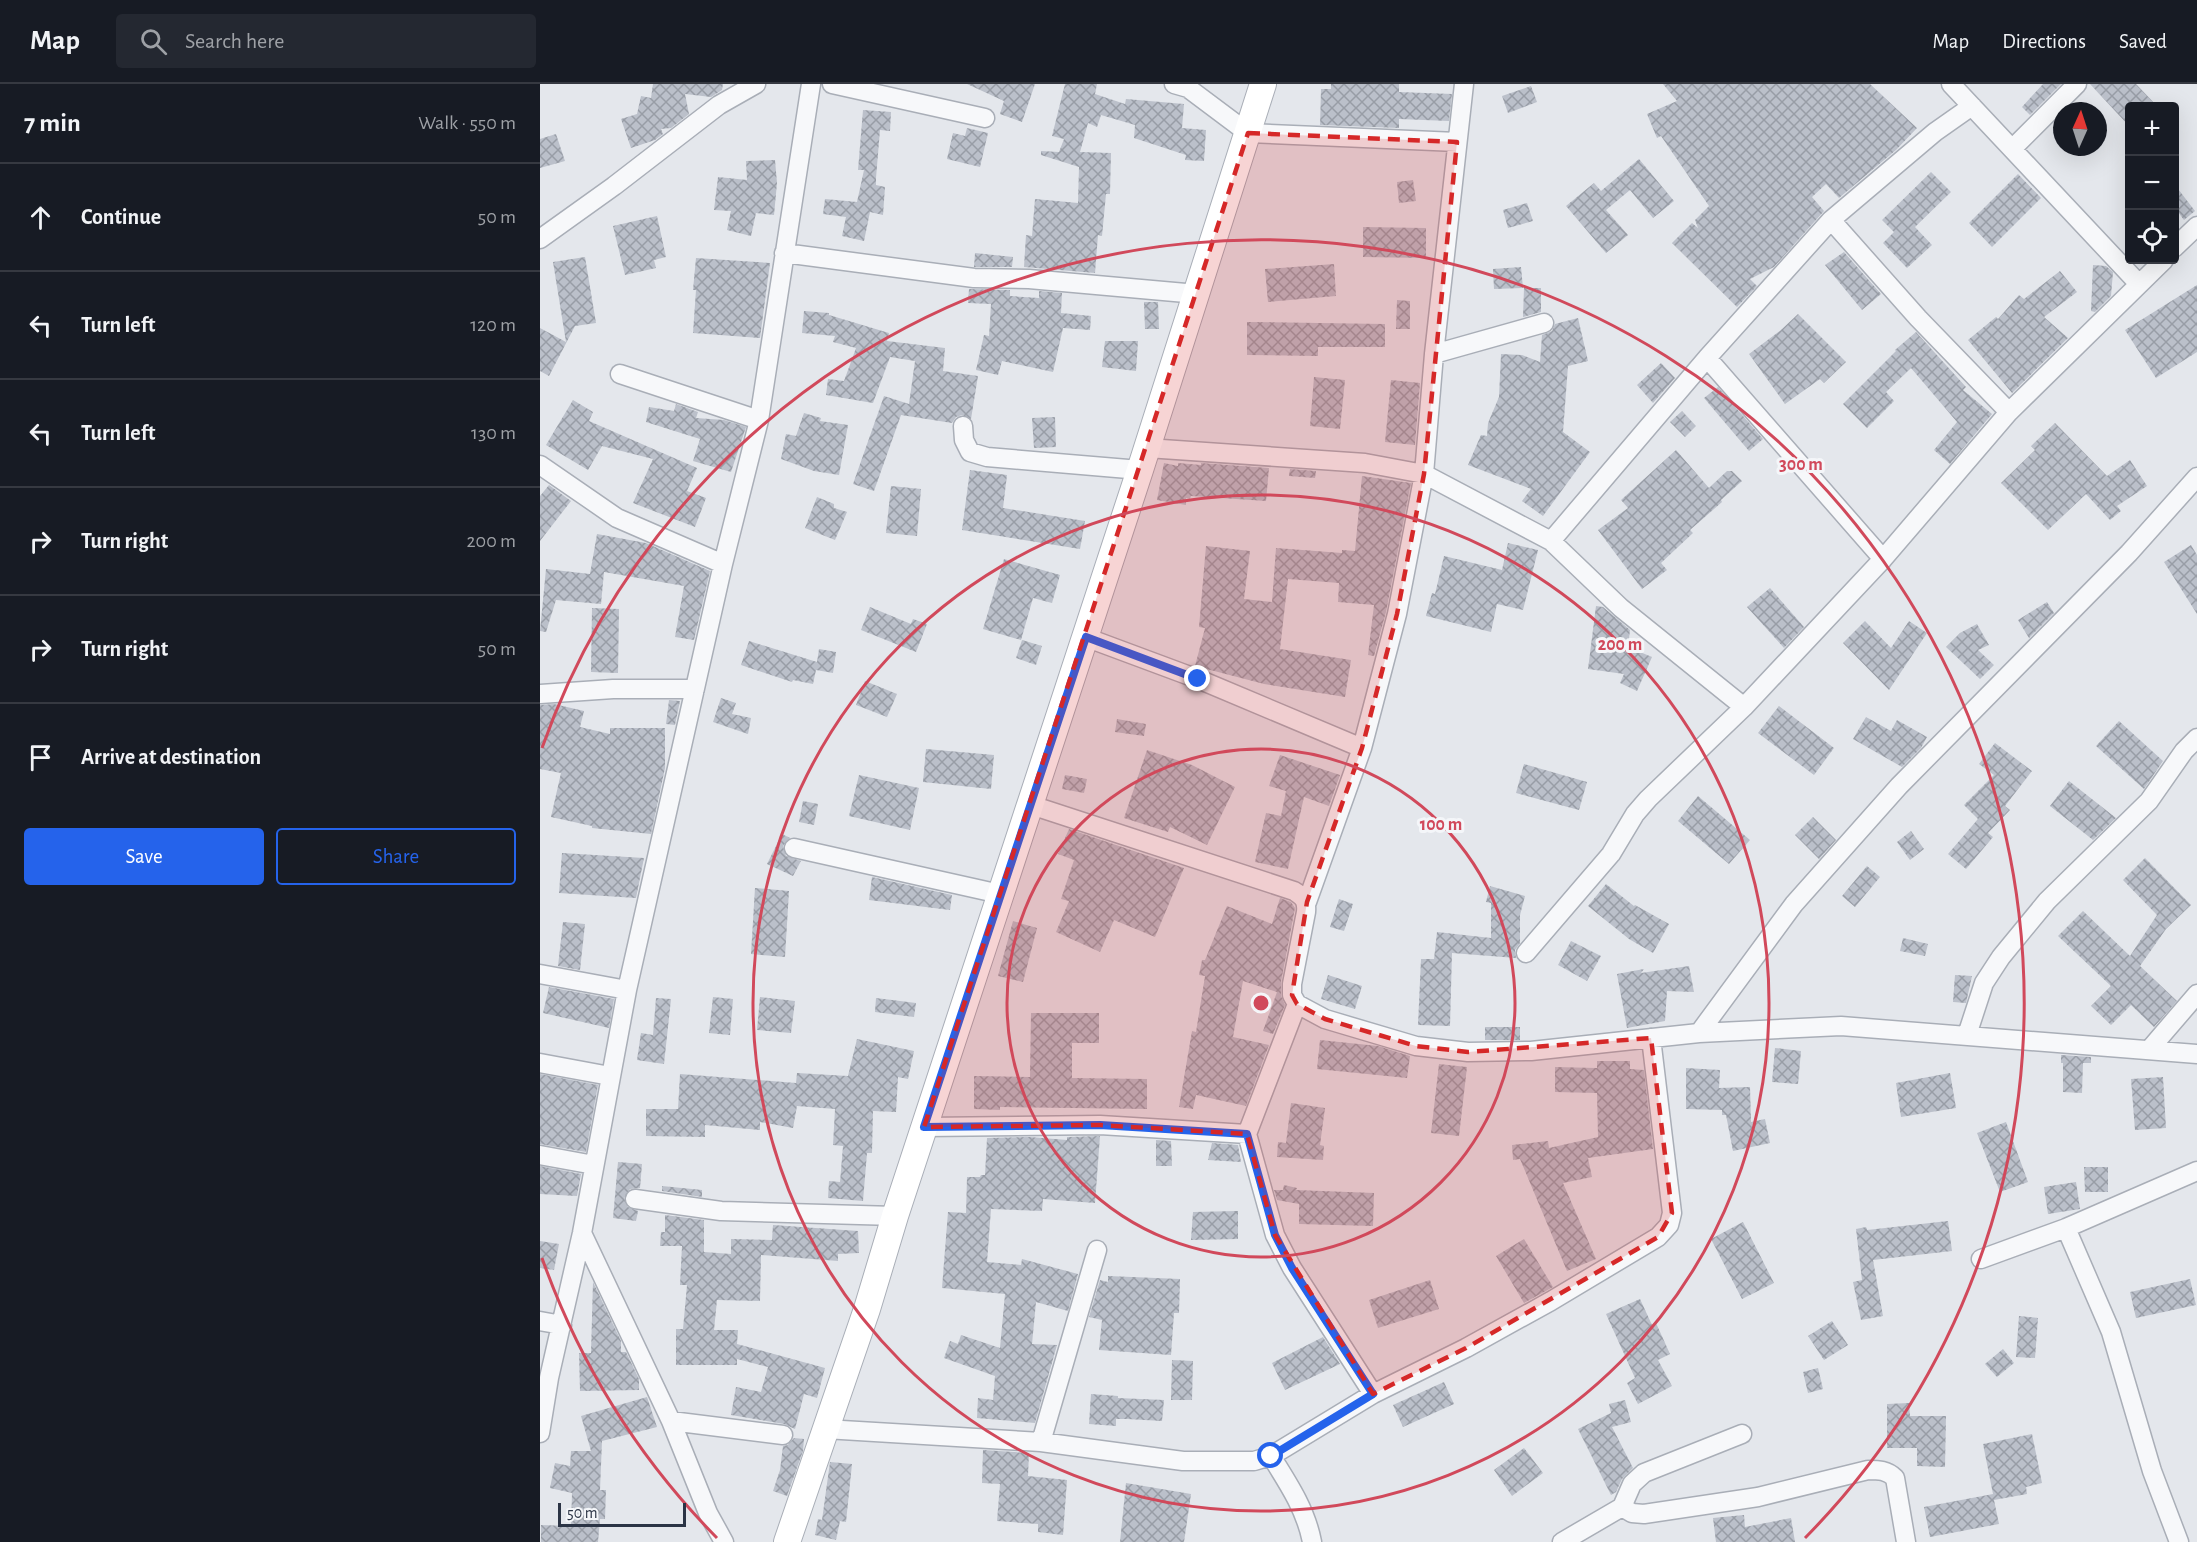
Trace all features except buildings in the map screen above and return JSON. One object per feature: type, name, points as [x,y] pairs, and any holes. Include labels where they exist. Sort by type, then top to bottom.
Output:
[{"type":"main road","points":[[787,1542],[867,1309],[924,1127],[1144,459],[1263,84]]},
{"type":"street","points":[[540,238],[614,186],[719,105],[756,84]]},
{"type":"street","points":[[540,1433],[545,1378],[562,1325],[582,1233],[627,990],[723,564],[759,420],[811,84]]},
{"type":"street","points":[[832,84],[985,118]]},
{"type":"street","points":[[1174,84],[1188,88],[1248,133],[1457,142]]},
{"type":"street","points":[[1464,84],[1434,354],[1424,474],[1397,614],[1362,748],[1307,902],[1292,984],[1292,995],[1296,1004],[1325,1019],[1416,1046],[1468,1052],[1532,1050],[1699,1033],[1841,1026],[2197,1054]]},
{"type":"street","points":[[1951,84],[2139,284]]},
{"type":"street","points":[[2012,149],[2077,84]]},
{"type":"street","points":[[1551,541],[1707,358],[1831,220],[1935,132],[1972,106]]},
{"type":"street","points":[[1831,220],[1918,318],[2009,412]]},
{"type":"street","points":[[2179,244],[2197,226]]},
{"type":"street","points":[[784,253],[974,278],[1029,279],[1197,294]]},
{"type":"street","points":[[1526,953],[1611,854],[1635,814],[1648,798],[1744,707],[1883,559],[2009,412],[2160,264]]},
{"type":"street","points":[[1434,354],[1544,323]]},
{"type":"street","points":[[1707,358],[1883,559]]},
{"type":"street","points":[[620,374],[759,420]]},
{"type":"street","points":[[963,426],[964,440],[970,452],[987,457],[1365,463],[1424,474],[1551,541],[1621,608],[1744,707]]},
{"type":"street","points":[[540,465],[617,518],[723,564]]},
{"type":"street","points":[[1699,1033],[1794,904],[1899,786],[2129,553],[2197,477]]},
{"type":"street","points":[[1086,637],[1198,679],[1362,748]]},
{"type":"street","points":[[540,694],[613,688],[695,689]]},
{"type":"street","points":[[1966,1035],[1984,983],[2001,957],[2047,901],[2149,801],[2184,752],[2197,738]]},
{"type":"street","points":[[1031,805],[1294,891],[1307,902]]},
{"type":"street","points":[[794,848],[1000,894]]},
{"type":"street","points":[[540,974],[627,990]]},
{"type":"street","points":[[2149,1050],[2197,994]]},
{"type":"street","points":[[1296,1004],[1247,1134],[1275,1235],[1292,1268],[1373,1394]]},
{"type":"street","points":[[825,1429],[1041,1442],[1183,1461],[1254,1461],[1271,1456],[1373,1394],[1466,1348],[1551,1301],[1658,1237],[1669,1225],[1672,1213],[1651,1038]]},
{"type":"street","points":[[540,1063],[610,1076]]},
{"type":"street","points":[[924,1127],[1100,1125],[1247,1134]]},
{"type":"street","points":[[540,1155],[594,1166]]},
{"type":"street","points":[[1981,1259],[2066,1228],[2197,1172]]},
{"type":"street","points":[[635,1199],[721,1211],[895,1216]]},
{"type":"street","points":[[2066,1228],[2111,1332],[2152,1471],[2179,1542]]},
{"type":"street","points":[[582,1233],[671,1421],[708,1513],[724,1542]]},
{"type":"street","points":[[1041,1442],[1097,1250]]},
{"type":"street","points":[[540,1321],[562,1325]]},
{"type":"street","points":[[671,1421],[783,1435]]},
{"type":"street","points":[[1562,1542],[1622,1507],[1632,1484],[1644,1473],[1742,1434]]},
{"type":"street","points":[[1271,1456],[1294,1492],[1309,1526],[1312,1542]]},
{"type":"street","points":[[1622,1507],[1632,1513],[1644,1514],[1758,1497],[1868,1470],[1880,1470],[1889,1472],[1894,1478],[1906,1542]]},
{"type":"highlighted area","points":[[1248,133],[1457,142],[1424,474],[1397,614],[1362,748],[1307,902],[1292,995],[1297,1004],[1325,1019],[1416,1046],[1468,1052],[1651,1038],[1672,1213],[1658,1237],[1466,1348],[1373,1394],[1275,1235],[1247,1134],[1100,1125],[924,1127]]},
{"type":"route","points":[[1198,679],[1086,637],[924,1127],[1100,1125],[1247,1134],[1275,1235],[1292,1268],[1373,1394],[1271,1456]]}]
